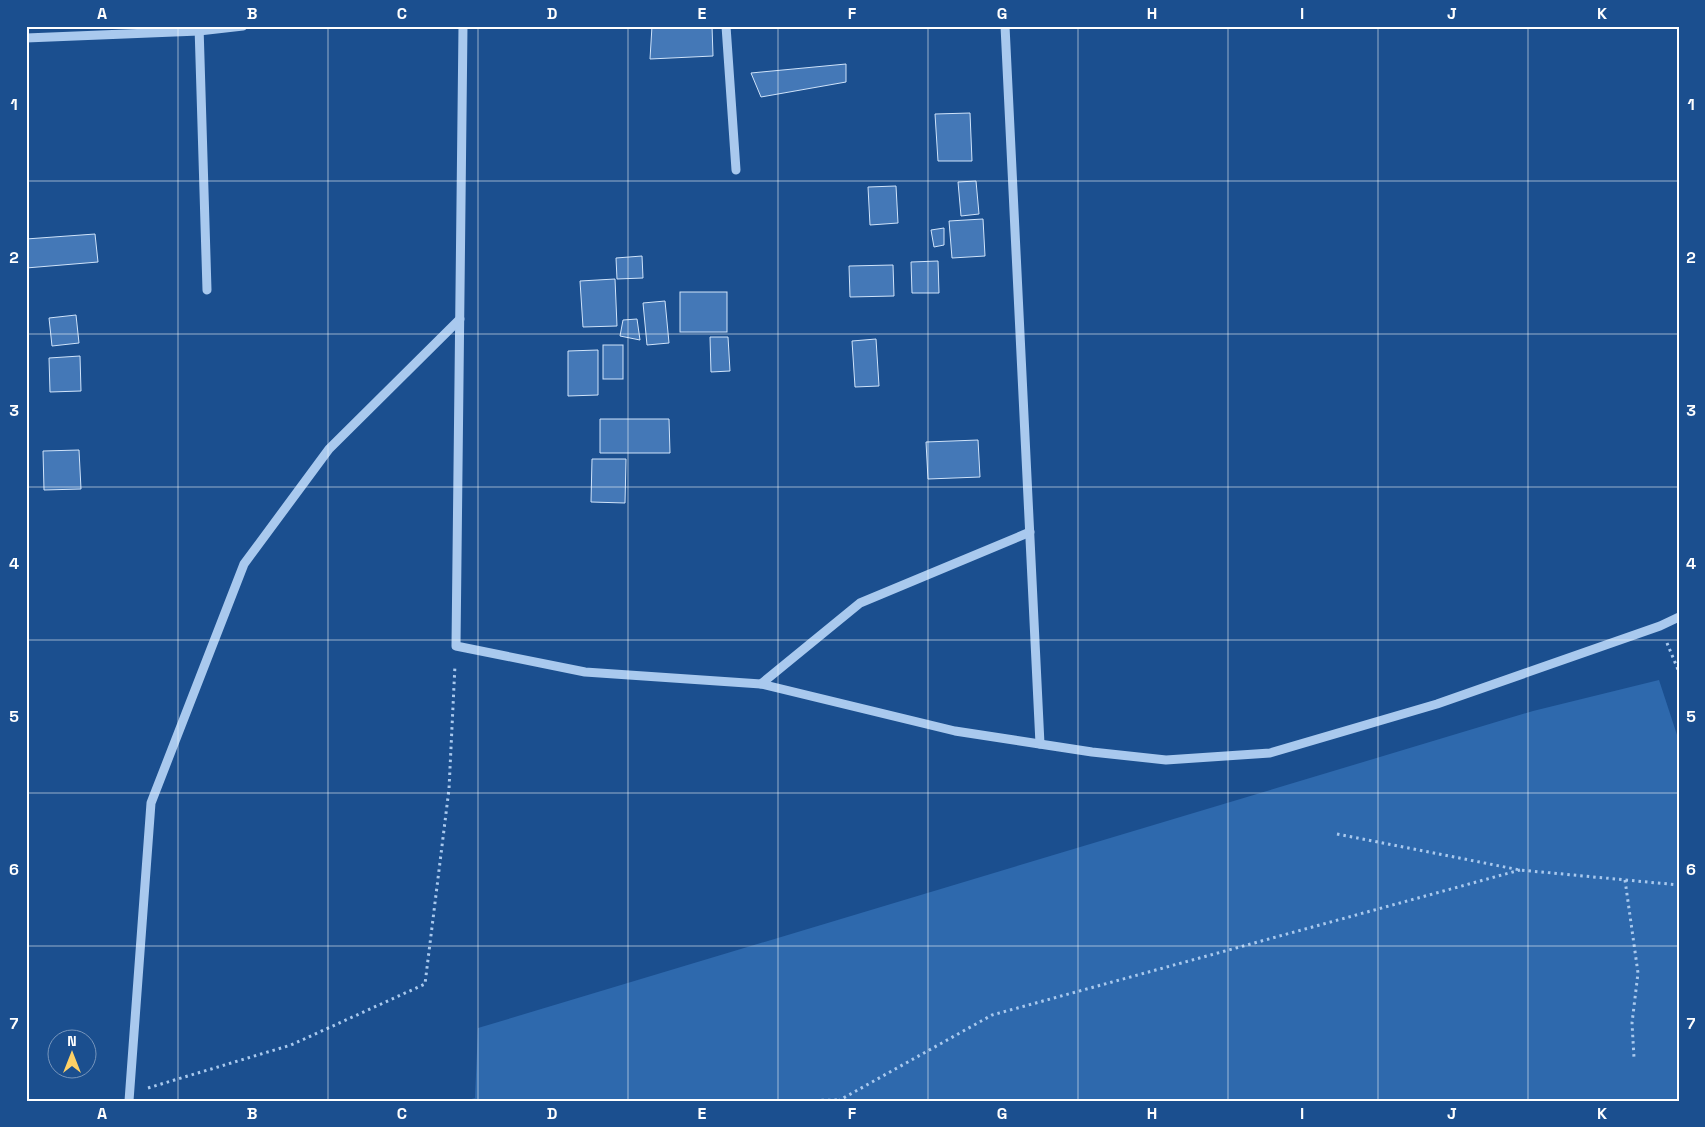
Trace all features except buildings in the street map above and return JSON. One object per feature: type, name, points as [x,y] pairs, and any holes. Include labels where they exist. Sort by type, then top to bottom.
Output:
[{"type":"street","points":[[26,38],[243,26]]},
{"type":"street","points":[[463,26],[456,646],[584,672],[761,684],[955,730],[1092,752],[1166,760],[1270,752],[1437,704],[1679,618]]},
{"type":"street","points":[[726,26],[736,170]]},
{"type":"street","points":[[1005,26],[1040,744]]},
{"type":"street","points":[[199,28],[207,290]]},
{"type":"street","points":[[129,1097],[152,803],[244,564],[329,449],[460,318]]},
{"type":"street","points":[[761,684],[860,603],[1030,532]]},
{"type":"path","points":[[1660,626],[1679,672]]},
{"type":"path","points":[[129,1097],[291,1045],[425,984],[449,789],[456,646]]},
{"type":"path","points":[[1337,834],[1520,870],[1679,886]]},
{"type":"path","points":[[789,1101],[839,1100],[992,1015],[1520,870]]},
{"type":"path","points":[[1625,880],[1638,973],[1632,1023],[1634,1058]]},
{"type":"shaded area","points":[[1659,680],[1679,741],[1679,1101],[464,1101],[475,1098],[478,1028],[1533,711]]}]
